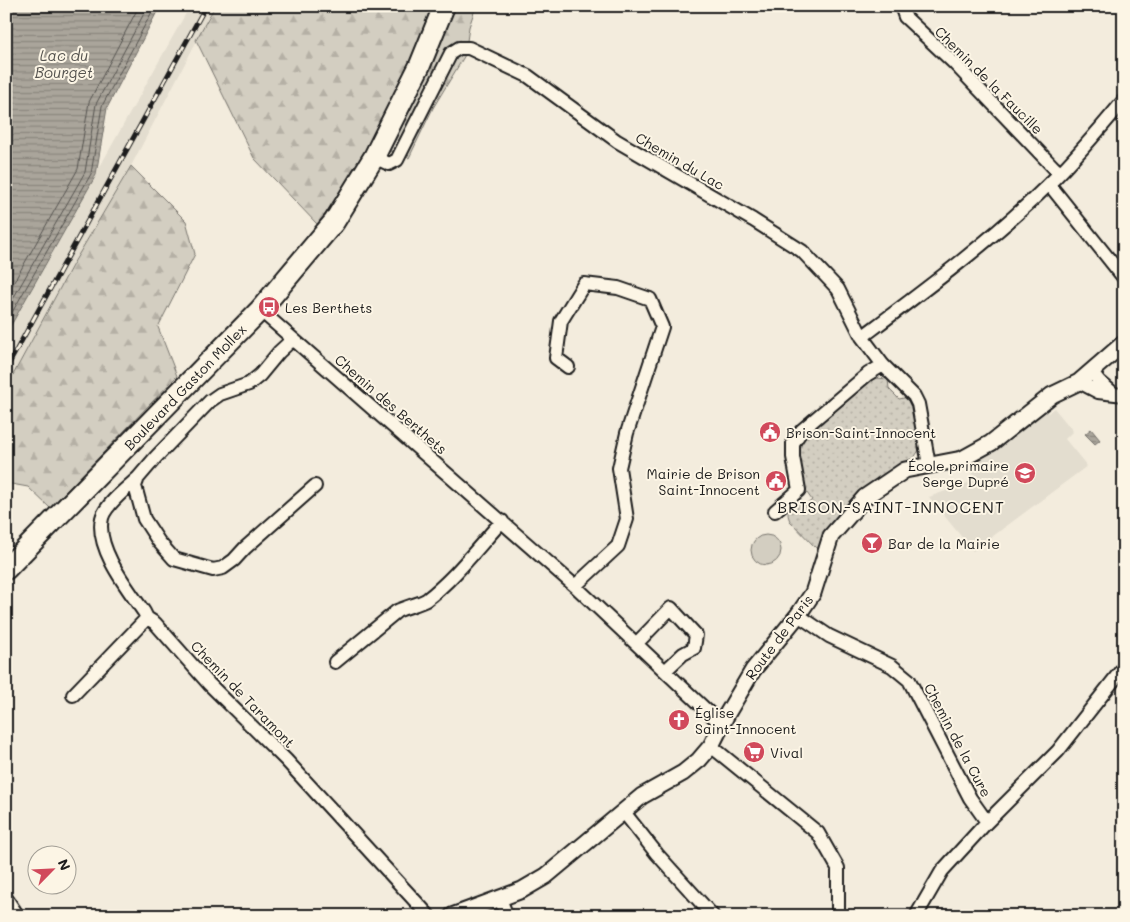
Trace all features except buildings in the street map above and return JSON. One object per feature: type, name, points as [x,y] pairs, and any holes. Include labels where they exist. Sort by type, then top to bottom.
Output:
[{"type":"main road","name":"Boulevard Gaston Mollex","points":[[6,569],[260,310],[334,222],[374,157],[420,65],[444,6]]},
{"type":"street","name":"Chemin de la Faucille","points":[[901,6],[905,17],[955,64],[1059,173]]},
{"type":"street","name":"Chemin du Lac","points":[[374,157],[388,164],[397,160],[451,53],[459,48],[469,48],[528,76],[617,141],[753,220],[802,251],[838,289],[862,337],[883,365],[914,396],[918,404],[930,465]]},
{"type":"street","points":[[862,337],[958,264],[1049,184],[1085,146],[1124,100]]},
{"type":"street","points":[[1049,184],[1124,278]]},
{"type":"street","points":[[568,367],[556,358],[561,321],[584,284],[618,288],[650,299],[662,327],[627,433],[619,468],[627,519],[618,546],[575,586]]},
{"type":"street","name":"Chemin des Berthets","points":[[260,310],[575,586],[721,724]]},
{"type":"street","name":"Chemin de Taramont","points":[[293,339],[279,352],[260,376],[249,384],[220,394],[210,401],[138,478],[108,507],[102,517],[104,539],[112,566],[147,618],[155,622],[209,684],[286,760],[429,916]]},
{"type":"street","name":"Route de Paris","points":[[452,916],[522,890],[546,876],[642,796],[683,773],[700,760],[712,746],[721,724],[753,670],[798,615],[813,593],[831,536],[877,488],[905,470],[962,459],[991,443],[1052,395],[1079,382],[1124,343]]},
{"type":"street","points":[[775,511],[800,490],[793,457],[793,443],[802,430],[868,374],[883,365]]},
{"type":"street","points":[[1092,372],[1099,381],[1118,394]]},
{"type":"street","points":[[1079,382],[1098,392],[1118,394]]},
{"type":"street","points":[[138,478],[135,486],[144,519],[159,542],[174,559],[213,570],[223,568],[234,560],[315,486]]},
{"type":"street","points":[[334,662],[397,611],[408,605],[424,601],[448,579],[502,521]]},
{"type":"street","points":[[637,643],[671,608],[696,635],[694,648],[683,654],[665,671]]},
{"type":"street","name":"Chemin de la Cure","points":[[798,615],[828,636],[892,666],[909,680],[970,798],[986,822]]},
{"type":"street","points":[[73,695],[147,618]]},
{"type":"street","points":[[916,916],[942,871],[986,822],[1058,751],[1124,667]]},
{"type":"street","points":[[712,746],[818,832],[838,868],[838,916]]},
{"type":"street","points":[[623,811],[713,916]]},
{"type":"street","points":[[6,898],[18,916]]},
{"type":"street","points":[[500,899],[507,916]]},
{"type":"shaded area","points":[[190,6],[215,6],[131,166],[73,264],[6,388],[6,334]]},
{"type":"shaded area","name":"École primaire Serge Dupré","points":[[1054,408],[1073,431],[1065,439],[1087,466],[973,551],[929,497],[976,480],[969,465],[1045,410],[1048,413]]},
{"type":"green space","points":[[215,6],[476,6],[469,27],[465,55],[433,108],[409,158],[392,151],[373,154],[317,224],[254,158],[196,40]]},
{"type":"green space","points":[[131,166],[186,221],[195,254],[158,327],[177,376],[50,508],[28,487],[6,483],[6,388],[73,264]]},
{"type":"green space","points":[[876,378],[888,379],[889,389],[899,399],[909,397],[913,400],[921,447],[912,461],[903,464],[819,548],[816,548],[790,521],[788,514],[791,506],[799,499],[805,506],[812,500],[802,486],[800,454],[802,441],[806,434],[863,385]]},
{"type":"green space","points":[[766,535],[777,539],[781,550],[777,561],[766,565],[755,561],[751,550],[755,539]]},
{"type":"water","name":"Lac du Bourget","points":[[6,6],[160,6],[107,108],[96,175],[6,334]]},
{"type":"water","points":[[1091,429],[1100,440],[1095,444],[1085,434]]},
{"type":"railway","points":[[6,369],[206,6]]},
{"type":"place","name":"Les Berthets","points":[[269,307]]},
{"type":"place","name":"Brison-Saint-Innocent","points":[[770,432]]},
{"type":"place","name":"École primaire Serge Dupré","points":[[1025,473]]},
{"type":"place","name":"Mairie de Brison Saint-Innocent","points":[[776,481]]},
{"type":"place","name":"Bar de la Mairie","points":[[872,543]]},
{"type":"place","name":"Église Saint-Innocent","points":[[679,720]]},
{"type":"place","name":"Vival","points":[[754,752]]},
{"type":"district","name":"BRISON-SAINT-INNOCENT","points":[[891,506]]}]
